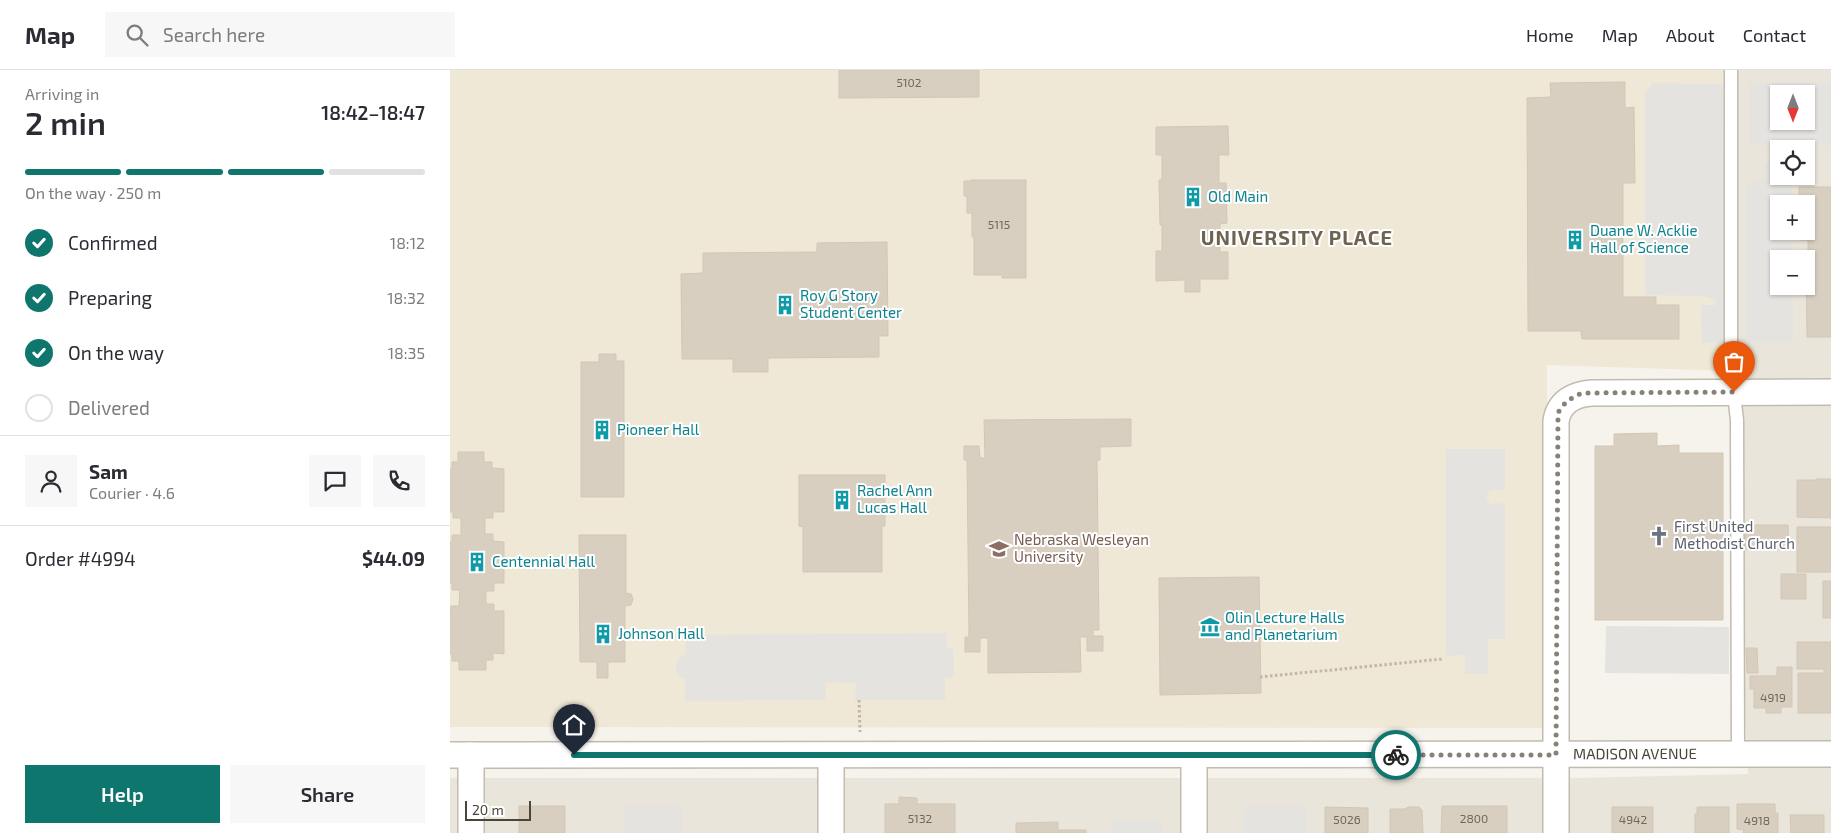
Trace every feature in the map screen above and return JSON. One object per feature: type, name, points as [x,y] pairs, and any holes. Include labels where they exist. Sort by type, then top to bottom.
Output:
[{"type":"street","points":[[1556,833],[1556,421],[1560,408],[1567,401],[1582,393],[1592,392],[1831,392]]},
{"type":"street","name":"MADISON AVENUE","points":[[461,755],[1831,754]]},
{"type":"street","points":[[461,755],[471,833]]},
{"type":"street","points":[[831,755],[832,833]]},
{"type":"street","points":[[1194,755],[1194,833]]},
{"type":"lane","points":[[1731,70],[1731,368],[1737,430],[1738,754]]},
{"type":"path","points":[[1260,677],[1443,659]]},
{"type":"path","points":[[859,700],[860,732]]},
{"type":"shaded area","name":"Nebraska Wesleyan University","points":[[450,70],[1730,70],[1730,371],[1547,365],[1547,728],[450,727]]},
{"type":"shaded area","points":[[1730,70],[1831,70],[1831,833],[450,833],[450,778],[1578,778],[1748,774],[1730,371]]},
{"type":"shaded area","points":[[1653,83],[1723,84],[1726,342],[1702,343],[1701,305],[1716,305],[1713,299],[1702,296],[1645,295],[1645,93]]},
{"type":"shaded area","points":[[1750,83],[1831,83],[1831,145],[1815,145],[1815,140],[1770,140],[1770,145],[1750,145]]},
{"type":"shaded area","points":[[1764,163],[1770,163],[1770,185],[1792,185],[1792,195],[1770,195],[1770,240],[1792,240],[1792,250],[1770,250],[1770,295],[1793,295],[1793,342],[1747,342],[1747,183],[1763,181],[1765,178]]},
{"type":"shaded area","points":[[1446,449],[1505,449],[1505,490],[1491,490],[1487,494],[1490,504],[1505,503],[1505,639],[1488,639],[1488,674],[1465,674],[1465,655],[1446,656]]},
{"type":"shaded area","points":[[1606,626],[1729,627],[1729,674],[1605,673]]},
{"type":"shaded area","points":[[947,633],[947,647],[953,648],[954,677],[945,677],[945,700],[855,700],[856,683],[826,682],[825,700],[685,701],[685,679],[678,675],[675,668],[679,658],[686,654],[686,635]]},
{"type":"shaded area","points":[[624,806],[682,806],[683,833],[624,833]]},
{"type":"shaded area","points":[[1244,806],[1307,806],[1307,833],[1244,833]]},
{"type":"shaded area","points":[[1112,820],[1162,820],[1162,833],[1112,833]]},
{"type":"building","points":[[839,70],[979,70],[979,97],[839,98]]},
{"type":"building","name":"Duane W. Acklie Hall of Science","points":[[1625,82],[1625,108],[1634,107],[1635,183],[1623,183],[1623,297],[1656,297],[1656,305],[1679,305],[1679,339],[1582,339],[1581,331],[1528,331],[1527,98],[1551,97],[1550,83]]},
{"type":"building","name":"Old Main","points":[[1228,126],[1229,155],[1219,155],[1219,183],[1226,183],[1227,223],[1220,224],[1220,252],[1228,252],[1228,279],[1200,279],[1200,292],[1185,292],[1185,280],[1156,281],[1156,251],[1162,251],[1159,180],[1162,180],[1162,155],[1156,155],[1156,127]]},
{"type":"building","points":[[1026,180],[1026,278],[1002,278],[1002,275],[974,275],[972,213],[967,213],[967,196],[964,196],[964,181]]},
{"type":"building","points":[[1799,187],[1831,187],[1831,337],[1807,337],[1806,295],[1815,295],[1815,250],[1808,250],[1808,240],[1815,240],[1815,195],[1799,195]]},
{"type":"building","name":"Roy G Story Student Center","points":[[887,242],[888,336],[879,336],[879,357],[768,358],[768,372],[733,372],[733,359],[682,359],[681,274],[703,273],[703,253],[817,252],[817,243]]},
{"type":"building","name":"Pioneer Hall","points":[[599,354],[616,354],[616,361],[624,361],[624,497],[581,497],[581,362],[599,362]]},
{"type":"building","points":[[1131,419],[1131,446],[1100,447],[1100,460],[1097,460],[1099,630],[1093,630],[1093,636],[1103,636],[1103,651],[1087,651],[1087,637],[1080,637],[1081,672],[988,673],[988,638],[980,638],[980,652],[965,652],[965,637],[969,637],[967,460],[964,460],[964,446],[979,446],[980,458],[985,458],[984,420]]},
{"type":"building","name":"First United Methodist Church","points":[[1657,433],[1657,446],[1679,445],[1679,453],[1723,453],[1723,620],[1595,620],[1595,446],[1614,446],[1614,434]]},
{"type":"building","name":"Centennial Hall","points":[[458,452],[484,452],[484,462],[492,462],[492,468],[504,469],[504,512],[493,512],[493,518],[485,518],[485,534],[493,534],[493,541],[504,542],[504,583],[494,583],[494,591],[486,591],[486,604],[494,604],[494,611],[504,611],[504,654],[493,653],[493,660],[486,660],[486,670],[459,670],[459,661],[452,661],[452,654],[450,654],[450,612],[451,606],[459,606],[460,590],[452,590],[452,583],[450,583],[450,542],[452,542],[452,535],[461,535],[461,518],[453,518],[453,512],[450,512],[450,469],[452,469],[452,462],[458,462]]},
{"type":"building","name":"Rachel Ann Lucas Hall","points":[[799,475],[885,475],[885,526],[882,526],[882,572],[803,572],[803,527],[799,526]]},
{"type":"building","points":[[1831,479],[1831,518],[1797,517],[1797,480]]},
{"type":"building","points":[[1746,525],[1788,525],[1789,550],[1745,549]]},
{"type":"building","points":[[1797,527],[1831,527],[1831,572],[1797,572]]},
{"type":"building","name":"Johnson Hall","points":[[579,535],[626,535],[626,593],[631,594],[633,599],[631,605],[625,606],[625,662],[608,662],[608,678],[597,678],[597,662],[580,662]]},
{"type":"building","points":[[1781,574],[1806,574],[1806,599],[1781,599]]},
{"type":"building","name":"Olin Lecture Halls and Planetarium","points":[[1259,577],[1261,693],[1160,695],[1159,578]]},
{"type":"building","points":[[1823,581],[1831,581],[1831,618],[1823,618]]},
{"type":"building","points":[[1797,642],[1831,642],[1831,713],[1798,713],[1798,673],[1824,673],[1824,669],[1797,669]]},
{"type":"building","points":[[1746,648],[1757,648],[1758,673],[1747,673]]},
{"type":"building","points":[[1777,667],[1792,667],[1792,707],[1781,707],[1781,713],[1766,713],[1766,708],[1754,708],[1754,689],[1750,689],[1750,676],[1777,676]]},
{"type":"building","points":[[899,797],[917,798],[917,804],[955,804],[955,833],[885,833],[885,804],[899,804]]},
{"type":"building","points":[[1737,804],[1775,804],[1775,813],[1778,813],[1778,833],[1743,833],[1744,830],[1737,829]]},
{"type":"building","points":[[519,806],[565,806],[565,833],[519,833]]},
{"type":"building","points":[[1442,806],[1507,806],[1507,833],[1441,833]]},
{"type":"building","points":[[1325,807],[1368,808],[1368,833],[1325,833]]},
{"type":"building","points":[[1408,807],[1419,807],[1422,810],[1423,833],[1390,833],[1390,809],[1405,809]]},
{"type":"building","points":[[1612,807],[1653,807],[1653,833],[1612,833]]},
{"type":"building","points":[[1697,807],[1729,807],[1729,833],[1695,833]]},
{"type":"building","points":[[1790,815],[1824,815],[1824,833],[1791,833]]},
{"type":"building","points":[[1058,822],[1058,830],[1086,830],[1086,833],[1016,833],[1016,823]]},
{"type":"way so far","points":[[1396,755],[1556,755],[1556,421],[1560,408],[1572,398],[1582,393],[1592,392],[1734,392]]},
{"type":"place","name":"Old Main","points":[[1193,197]]},
{"type":"place","name":"Duane W. Acklie Hall of Science","points":[[1575,240]]},
{"type":"place","name":"Roy G Story Student Center","points":[[785,305]]},
{"type":"place","name":"Pioneer Hall","points":[[602,430]]},
{"type":"place","name":"Rachel Ann Lucas Hall","points":[[842,500]]},
{"type":"place","name":"First United Methodist Church","points":[[1659,536]]},
{"type":"place","name":"Nebraska Wesleyan University","points":[[999,549]]},
{"type":"place","name":"Centennial Hall","points":[[477,562]]},
{"type":"place","name":"Olin Lecture Halls and Planetarium","points":[[1210,627]]},
{"type":"place","name":"Johnson Hall","points":[[603,634]]},
{"type":"district","name":"UNIVERSITY PLACE","points":[[1297,238]]},
{"type":"route","points":[[574,755],[1396,755]]}]
